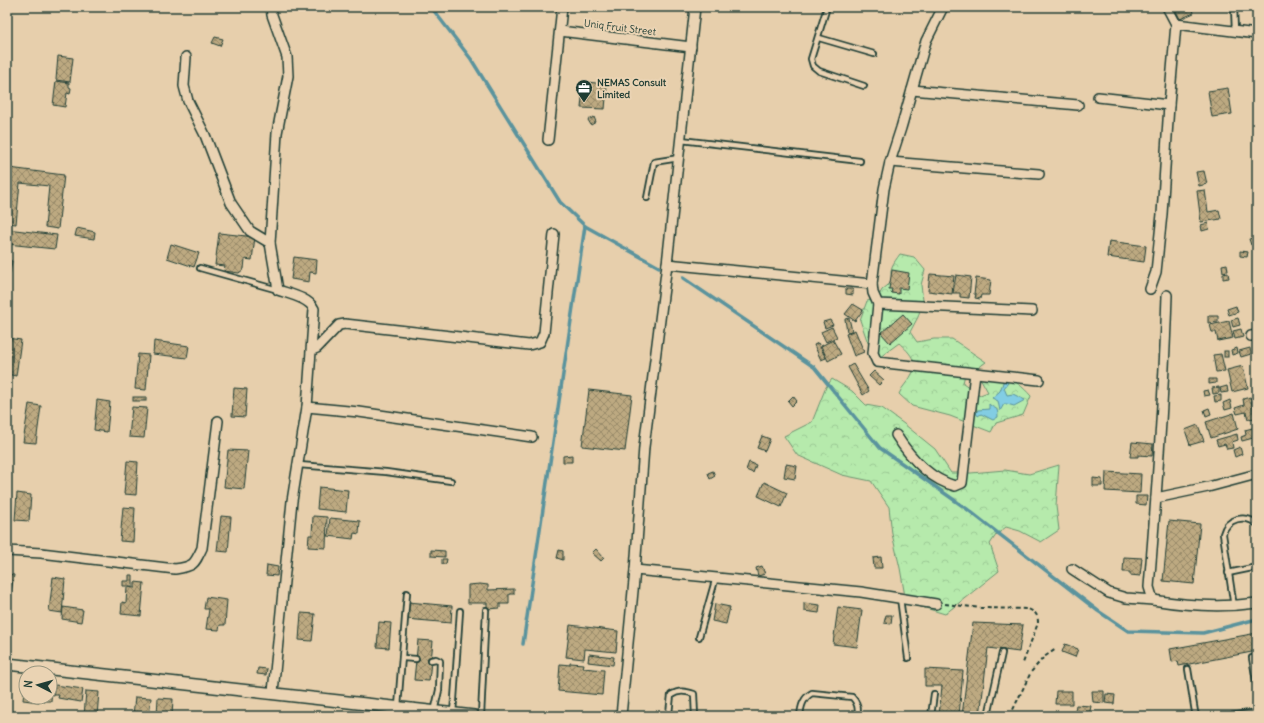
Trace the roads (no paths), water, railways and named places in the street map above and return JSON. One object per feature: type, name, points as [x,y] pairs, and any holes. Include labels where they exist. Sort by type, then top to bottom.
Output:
[{"type":"street","points":[[271,7],[272,15],[286,57],[288,76],[277,133],[270,243],[278,290],[302,299],[313,306],[314,309],[307,407],[299,465],[292,501],[273,692]]},
{"type":"street","points":[[548,140],[562,7]]},
{"type":"street","points":[[621,716],[635,570],[644,448],[667,264],[695,7]]},
{"type":"street","points":[[943,7],[926,41],[890,162],[884,189],[872,284],[873,293],[878,304],[873,353],[877,362],[1039,380]]},
{"type":"street","points":[[1150,289],[1156,272],[1162,214],[1176,24],[1167,7]]},
{"type":"street","points":[[1176,24],[1257,34]]},
{"type":"street","name":"Uniq Fruit Street","points":[[560,31],[691,47]]},
{"type":"street","points":[[186,57],[184,86],[188,101],[205,136],[231,203],[250,231],[270,243]]},
{"type":"street","points":[[912,90],[1078,105]]},
{"type":"street","points":[[1098,97],[1169,105]]},
{"type":"street","points":[[890,162],[1039,174]]},
{"type":"street","points":[[312,350],[317,348],[339,325],[345,324],[529,345],[540,342],[544,333],[554,234]]},
{"type":"street","points":[[667,264],[872,284]]},
{"type":"street","points":[[1153,600],[1148,587],[1164,382],[1167,295]]},
{"type":"street","points":[[878,304],[1032,311]]},
{"type":"street","points":[[896,435],[906,451],[918,464],[945,484],[955,486],[962,483],[975,373]]},
{"type":"street","points":[[307,407],[359,412],[532,437]]},
{"type":"street","points":[[7,551],[41,553],[175,569],[189,567],[196,562],[202,548],[218,420]]},
{"type":"street","points":[[1156,498],[1208,487],[1257,474]]},
{"type":"street","points":[[1072,569],[1109,592],[1126,598],[1211,607],[1257,603]]},
{"type":"street","points":[[635,570],[861,592],[936,604]]},
{"type":"street","points":[[9,664],[273,692],[474,716]]},
{"type":"lane","points":[[827,7],[819,38],[811,60],[813,66],[819,70],[864,86]]},
{"type":"lane","points":[[1234,7],[1235,31]]},
{"type":"lane","points":[[819,38],[874,54]]},
{"type":"lane","points":[[681,140],[860,161]]},
{"type":"lane","points":[[648,198],[654,162],[679,158]]},
{"type":"lane","points":[[200,268],[278,290]]},
{"type":"lane","points":[[299,465],[386,472],[451,481]]},
{"type":"lane","points":[[1234,606],[1222,534],[1224,527],[1230,522],[1241,518],[1252,520],[1257,524]]},
{"type":"lane","points":[[1228,573],[1257,567]]},
{"type":"lane","points":[[700,637],[716,577]]},
{"type":"lane","points":[[398,707],[403,658],[406,593]]},
{"type":"lane","points":[[900,598],[908,658]]},
{"type":"lane","points":[[481,716],[486,610]]},
{"type":"lane","points":[[453,714],[460,611]]},
{"type":"lane","points":[[988,716],[1002,653]]},
{"type":"lane","points":[[403,658],[416,659]]},
{"type":"lane","points":[[1252,658],[1257,686]]},
{"type":"lane","points":[[431,660],[436,659],[440,661],[439,690],[434,712]]},
{"type":"lane","points":[[1188,669],[1194,712],[1197,716]]},
{"type":"lane","points":[[687,716],[668,715],[671,695],[678,691],[694,694],[695,716]]},
{"type":"lane","points":[[800,716],[803,702],[807,696],[812,693],[852,697],[856,701],[858,707],[858,716]]},
{"type":"lane","points":[[931,716],[934,694]]},
{"type":"lane","points":[[1229,716],[1257,712]]},
{"type":"water","points":[[1004,380],[1008,383],[1004,388],[1007,395],[1013,394],[1025,400],[1014,406],[1004,404],[1000,411],[998,401],[992,398],[1000,391]]},
{"type":"water","points":[[989,404],[997,411],[998,417],[993,420],[981,414],[978,416],[976,413],[978,410],[989,409]]},
{"type":"waterway","points":[[431,7],[471,59],[560,202],[585,226],[659,267]]},
{"type":"waterway","points":[[523,644],[585,226]]},
{"type":"waterway","points":[[683,278],[814,367],[880,448],[967,509],[1098,611],[1128,631],[1203,633],[1257,619]]},
{"type":"place","name":"NEMAS Consult Limited","points":[[584,103]]}]
